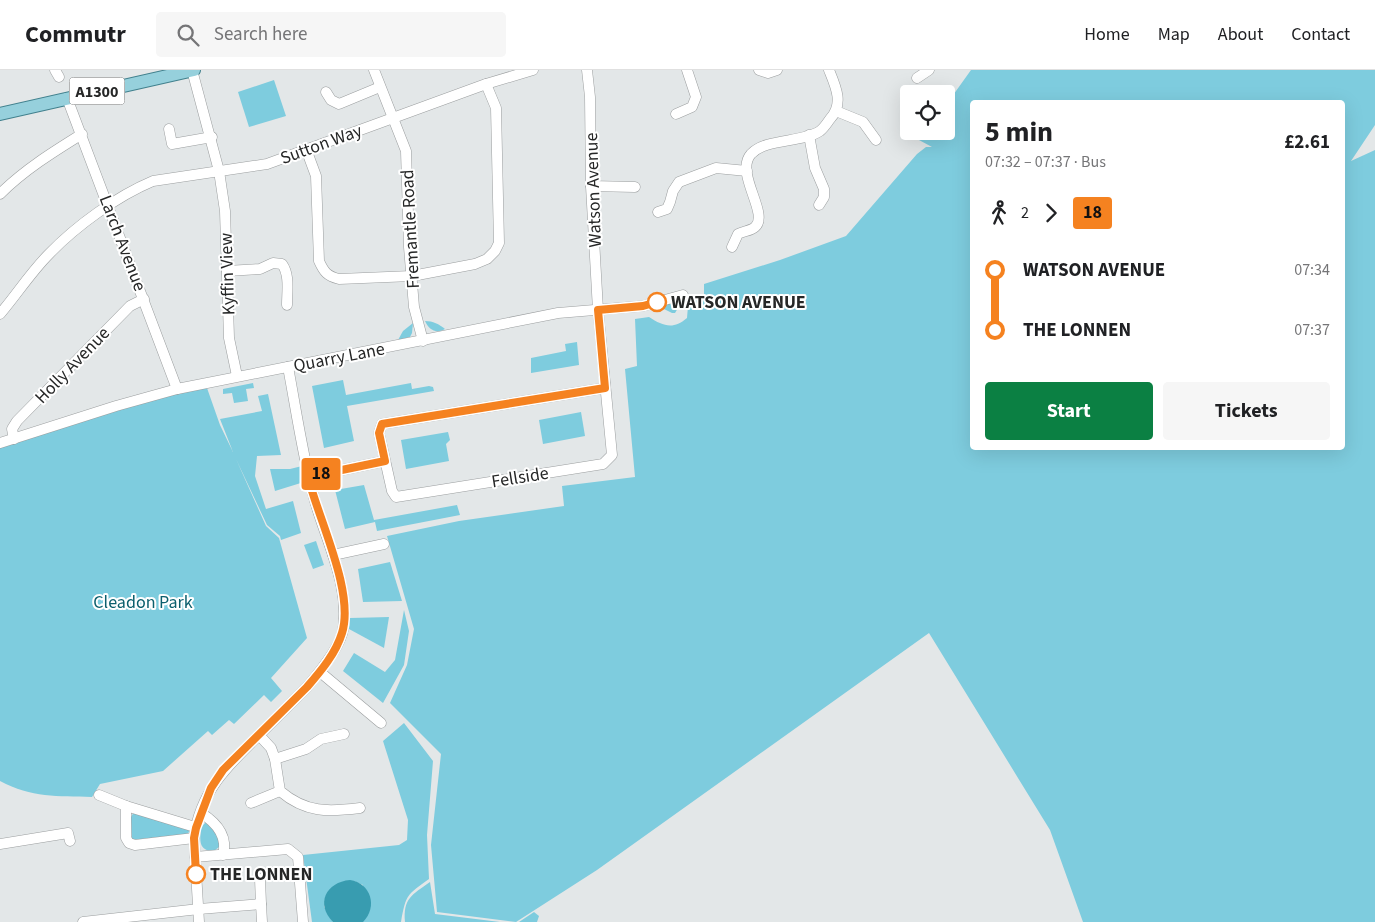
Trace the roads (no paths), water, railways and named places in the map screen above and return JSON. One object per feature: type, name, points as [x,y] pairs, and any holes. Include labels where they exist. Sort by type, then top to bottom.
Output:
[{"type":"main road","name":"A1300","points":[[0,114],[193,70]]},
{"type":"street","name":"Kyffin View","points":[[193,70],[220,171],[225,211],[229,338],[237,376]]},
{"type":"street","name":"Fremantle Road","points":[[374,70],[406,151],[414,307],[423,341]]},
{"type":"street","name":"Sutton Way","points":[[0,314],[49,254],[83,224],[141,186],[153,181],[268,164],[486,84],[533,70]]},
{"type":"street","name":"Watson Avenue","points":[[587,70],[590,97],[591,186],[598,310],[605,388]]},
{"type":"street","points":[[676,114],[692,107],[696,97],[687,70]]},
{"type":"street","points":[[732,247],[738,234],[754,229],[758,224],[758,213],[748,183],[746,167],[751,155],[762,147],[809,135],[820,130],[836,111],[840,100],[829,70]]},
{"type":"street","points":[[917,78],[930,70]]},
{"type":"street","points":[[306,149],[316,176],[319,261],[323,271],[329,277],[339,279],[412,276],[475,264],[487,259],[495,251],[499,243],[496,108],[486,84]]},
{"type":"street","points":[[326,92],[332,100],[339,104],[380,87]]},
{"type":"street","name":"Larch Avenue","points":[[68,98],[177,389]]},
{"type":"street","points":[[836,111],[862,122],[876,140]]},
{"type":"street","points":[[169,128],[172,144],[212,137]]},
{"type":"street","points":[[0,194],[22,174],[52,152],[82,134]]},
{"type":"street","points":[[809,135],[816,168],[824,189],[824,197],[819,205]]},
{"type":"street","points":[[658,212],[667,209],[673,191],[679,182],[716,168],[747,171]]},
{"type":"street","points":[[591,186],[635,187]]},
{"type":"street","points":[[227,272],[260,270],[273,263],[282,264],[288,276],[287,305]]},
{"type":"street","name":"Quarry Lane","points":[[0,443],[116,406],[177,389],[558,314],[646,305],[682,295]]},
{"type":"street","name":"Holly Avenue","points":[[14,439],[12,429],[17,422],[130,306],[144,299]]},
{"type":"street","points":[[199,922],[195,833],[211,788],[223,770],[320,672],[331,656],[342,632],[344,611],[342,587],[308,477],[288,367]]},
{"type":"street","points":[[308,477],[385,461],[379,433],[382,424],[605,388]]},
{"type":"street","name":"Fellside","points":[[385,461],[392,491],[396,497],[603,464],[612,456],[605,388]]},
{"type":"street","points":[[333,556],[384,544]]},
{"type":"street","points":[[320,672],[381,723]]},
{"type":"street","points":[[275,759],[306,749],[321,739],[344,734]]},
{"type":"street","points":[[258,735],[271,748],[275,759],[280,791],[291,801],[311,809],[332,812],[360,808]]},
{"type":"street","points":[[251,803],[280,791]]},
{"type":"street","points":[[99,795],[195,833]]},
{"type":"street","points":[[126,806],[126,838],[129,843],[135,844],[195,833]]},
{"type":"street","points":[[201,813],[215,824],[222,833],[225,848],[223,855]]},
{"type":"street","points":[[0,844],[68,833],[70,841]]},
{"type":"street","points":[[195,857],[288,849],[298,856],[303,922]]},
{"type":"street","points":[[260,879],[262,922]]},
{"type":"street","points":[[83,922],[261,904]]},
{"type":"place","name":"WATSON AVENUE","points":[[657,302]]},
{"type":"place","name":"THE LONNEN","points":[[196,874]]},
{"type":"park label","name":"Cleadon Park","points":[[143,602]]}]
